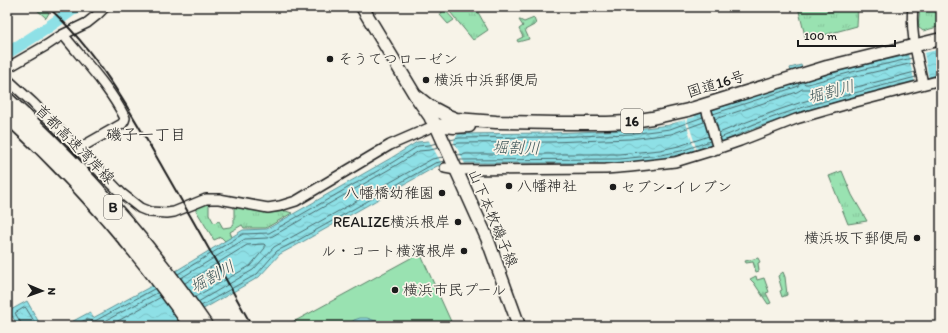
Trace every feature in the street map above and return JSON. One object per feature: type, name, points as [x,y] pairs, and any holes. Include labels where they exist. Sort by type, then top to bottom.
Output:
[{"type":"highway","name":"首都高速湾岸線","points":[[7,101],[72,162],[108,200],[157,258],[205,326]]},
{"type":"highway","name":"首都高速湾岸線","points":[[7,116],[62,170],[100,211],[151,272],[191,326]]},
{"type":"main road","name":"国道16号","points":[[362,7],[438,130],[446,127],[459,129],[496,122]]},
{"type":"main road","name":"国道16号","points":[[415,95],[429,106],[446,116],[456,119],[496,122],[627,122],[706,108],[827,67],[915,49],[941,39]]},
{"type":"main road","points":[[7,113],[62,166],[104,211],[152,268],[194,326]]},
{"type":"main road","points":[[445,146],[459,129]]},
{"type":"main road","name":"山下本牧磯子線","points":[[438,130],[452,168],[486,238],[518,326]]},
{"type":"street","points":[[47,45],[65,38],[97,16],[105,7]]},
{"type":"street","points":[[913,7],[912,31],[923,83]]},
{"type":"street","points":[[7,68],[62,35],[80,27]]},
{"type":"street","points":[[65,38],[94,72],[112,96],[125,118],[122,124],[78,149]]},
{"type":"street","points":[[7,79],[130,200],[140,208],[150,212],[174,212],[206,199],[225,200],[268,208],[280,206],[296,201],[390,145],[438,130]]},
{"type":"street","points":[[452,168],[606,169],[675,162],[718,146],[740,141],[796,119],[923,83],[941,80]]},
{"type":"street","points":[[706,108],[718,146]]},
{"type":"green space","points":[[34,7],[43,7],[49,13],[46,18]]},
{"type":"green space","points":[[59,7],[73,7],[74,13],[68,16]]},
{"type":"green space","points":[[446,7],[475,7],[488,30],[473,40]]},
{"type":"green space","points":[[798,7],[827,7],[827,12],[858,7],[857,26],[806,40]]},
{"type":"green space","points":[[920,7],[939,7],[941,13],[941,26],[923,31],[918,27]]},
{"type":"green space","points":[[444,9],[454,20],[448,24],[440,15]]},
{"type":"green space","points":[[534,18],[536,24],[525,30],[529,39],[518,42],[517,40],[523,37],[519,29],[523,26],[519,20],[524,22]]},
{"type":"green space","points":[[842,171],[852,195],[867,221],[848,224],[829,176]]},
{"type":"green space","points":[[209,203],[209,214],[214,223],[219,221],[223,228],[230,227],[234,224],[234,207],[267,213],[286,211],[292,213],[266,228],[244,228],[242,225],[230,232],[232,237],[225,241],[221,237],[214,240],[194,207]]},
{"type":"green space","name":"横浜市民プール","points":[[420,253],[453,326],[286,326]]},
{"type":"green space","points":[[758,258],[760,262],[758,263],[759,271],[756,272],[753,262],[746,263],[745,261]]},
{"type":"green space","points":[[783,272],[787,295],[782,297],[780,291],[782,290],[778,276]]},
{"type":"green space","points":[[756,276],[757,280],[764,278],[769,292],[766,293],[771,303],[768,304],[750,279]]},
{"type":"water","name":"堀割川","points":[[941,47],[941,74],[805,111],[752,129],[722,142],[661,159],[619,163],[466,163],[437,166],[280,254],[259,277],[174,326],[64,326],[90,312],[93,318],[148,288],[243,230],[267,229],[417,142],[429,141],[458,134],[629,130],[669,125],[795,83],[790,68],[801,65],[806,80]]},
{"type":"water","points":[[27,301],[41,326],[18,326],[9,311]]},
{"type":"water","points":[[367,318],[390,326],[347,326],[354,320]]},
{"type":"pier","points":[[941,46],[941,49],[924,53],[929,79],[915,83],[908,54]]},
{"type":"pier","points":[[694,115],[695,117],[687,119],[697,150],[707,148],[694,153],[695,151],[685,120],[666,124]]},
{"type":"pier","points":[[460,132],[455,138],[454,142],[465,164],[443,166],[428,139]]},
{"type":"waterway","points":[[7,53],[76,7]]},
{"type":"railway","points":[[48,7],[83,43],[126,105],[252,326]]},
{"type":"place","name":"そうてつローゼン","points":[[330,59]]},
{"type":"place","name":"横浜中浜郵便局","points":[[426,80]]},
{"type":"place","name":"八幡神社","points":[[509,186]]},
{"type":"place","name":"セブン-イレブン","points":[[613,187]]},
{"type":"place","name":"八幡橋幼稚園","points":[[442,193]]},
{"type":"place","name":"REALIZE横浜根岸","points":[[458,222]]},
{"type":"place","name":"横浜坂下郵便局","points":[[917,238]]},
{"type":"place","name":"ル・コート横濱根岸","points":[[464,251]]},
{"type":"place","name":"横浜市民プール","points":[[395,290]]},
{"type":"district","name":"磯子一丁目","points":[[146,134]]}]
